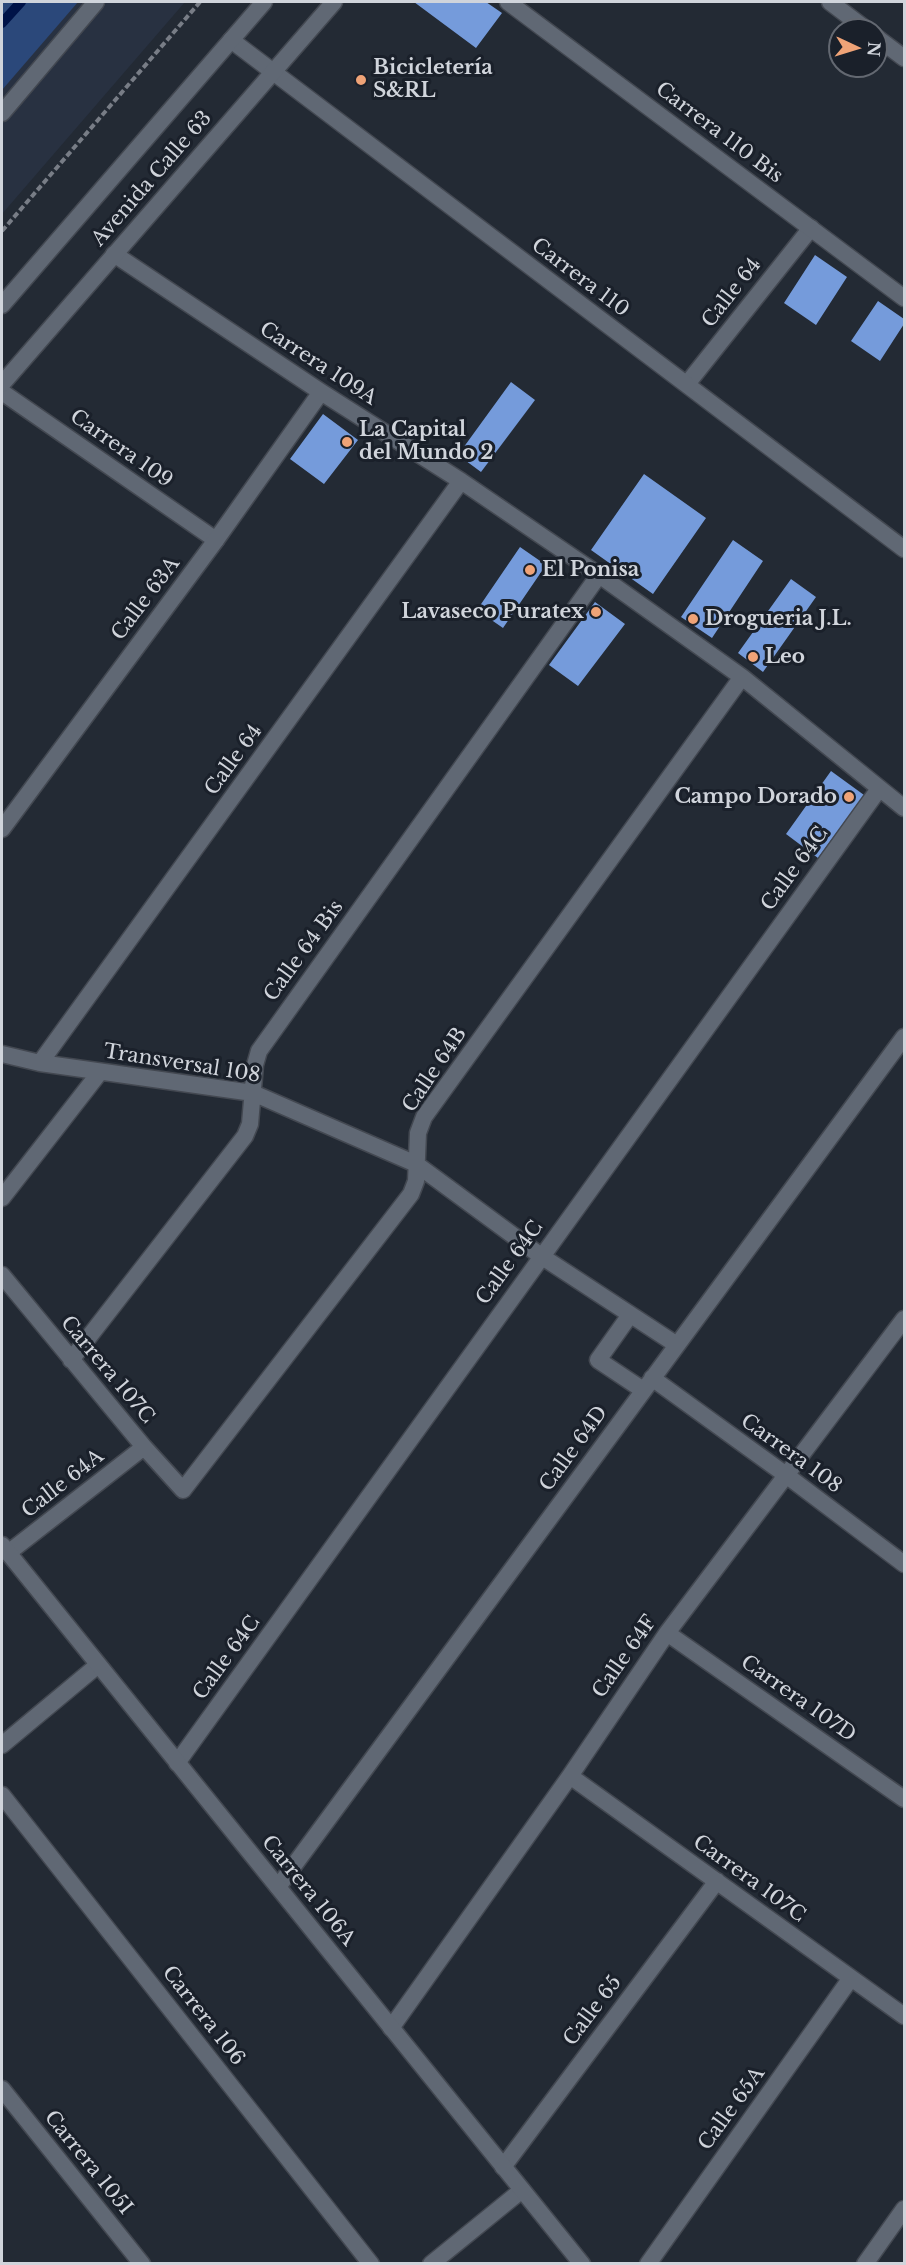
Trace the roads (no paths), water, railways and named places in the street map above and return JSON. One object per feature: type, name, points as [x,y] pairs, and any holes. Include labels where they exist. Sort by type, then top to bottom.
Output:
[{"type":"street","points":[[2,113],[96,2]]},
{"type":"street","name":"Avenida Calle 63","points":[[2,305],[264,2]]},
{"type":"street","name":"Avenida Calle 63","points":[[2,384],[334,2]]},
{"type":"street","name":"Carrera 110 Bis","points":[[508,2],[904,298]]},
{"type":"street","points":[[833,2],[852,18]]},
{"type":"street","name":"Carrera 110","points":[[231,40],[904,549]]},
{"type":"street","points":[[888,46],[904,58]]},
{"type":"street","name":"Calle 64","points":[[687,384],[811,228]]},
{"type":"street","name":"Carrera 109A","points":[[114,254],[321,392],[461,481],[599,575],[742,676],[904,808]]},
{"type":"street","name":"Carrera 109","points":[[2,392],[216,540]]},
{"type":"street","name":"Calle 63A","points":[[2,829],[216,540],[321,392]]},
{"type":"street","name":"Calle 64","points":[[40,1063],[461,481]]},
{"type":"street","name":"Calle 64 Bis","points":[[71,1360],[245,1136],[250,1124],[255,1065],[259,1051],[599,575]]},
{"type":"street","name":"Calle 64B","points":[[183,1490],[411,1194],[416,1181],[418,1133],[424,1117],[742,676]]},
{"type":"street","name":"Calle 64C","points":[[177,1763],[879,789]]},
{"type":"street","name":"Calle 64D","points":[[278,1887],[904,1037]]},
{"type":"street","name":"Transversal 108","points":[[2,1054],[40,1063],[253,1093],[416,1164]]},
{"type":"street","points":[[2,1198],[100,1072]]},
{"type":"street","points":[[416,1164],[541,1256],[676,1345]]},
{"type":"street","name":"Carrera 107C","points":[[2,1275],[144,1447],[183,1490]]},
{"type":"street","name":"Carrera 108","points":[[630,1315],[598,1360],[647,1384],[786,1475],[904,1564]]},
{"type":"street","name":"Calle 64F","points":[[391,2028],[570,1776],[667,1633],[904,1319]]},
{"type":"street","name":"Calle 64A","points":[[5,1549],[144,1447]]},
{"type":"street","name":"Carrera 106A","points":[[5,1549],[582,2264]]},
{"type":"street","name":"Carrera 107D","points":[[667,1633],[904,1799]]},
{"type":"street","points":[[2,1744],[98,1665]]},
{"type":"street","name":"Carrera 107C","points":[[570,1776],[904,2016]]},
{"type":"street","name":"Carrera 106","points":[[2,1795],[371,2264]]},
{"type":"street","name":"Calle 65","points":[[503,2167],[717,1881]]},
{"type":"street","name":"Calle 65A","points":[[648,2264],[851,1978]]},
{"type":"street","name":"Carrera 105I","points":[[2,2089],[142,2264]]},
{"type":"street","points":[[432,2264],[522,2190]]},
{"type":"street","points":[[865,2264],[904,2209]]},
{"type":"waterway","points":[[2,23],[21,2]]},
{"type":"place","name":"Bicicletería S&RL","points":[[361,80]]},
{"type":"place","name":"La Capital del Mundo 2","points":[[347,442]]},
{"type":"place","name":"El Ponisa","points":[[530,570]]},
{"type":"place","name":"Lavaseco Puratex","points":[[596,612]]},
{"type":"place","name":"Drogueria J.L.","points":[[693,619]]},
{"type":"place","name":"Leo","points":[[753,657]]},
{"type":"place","name":"Campo Dorado","points":[[849,797]]}]
